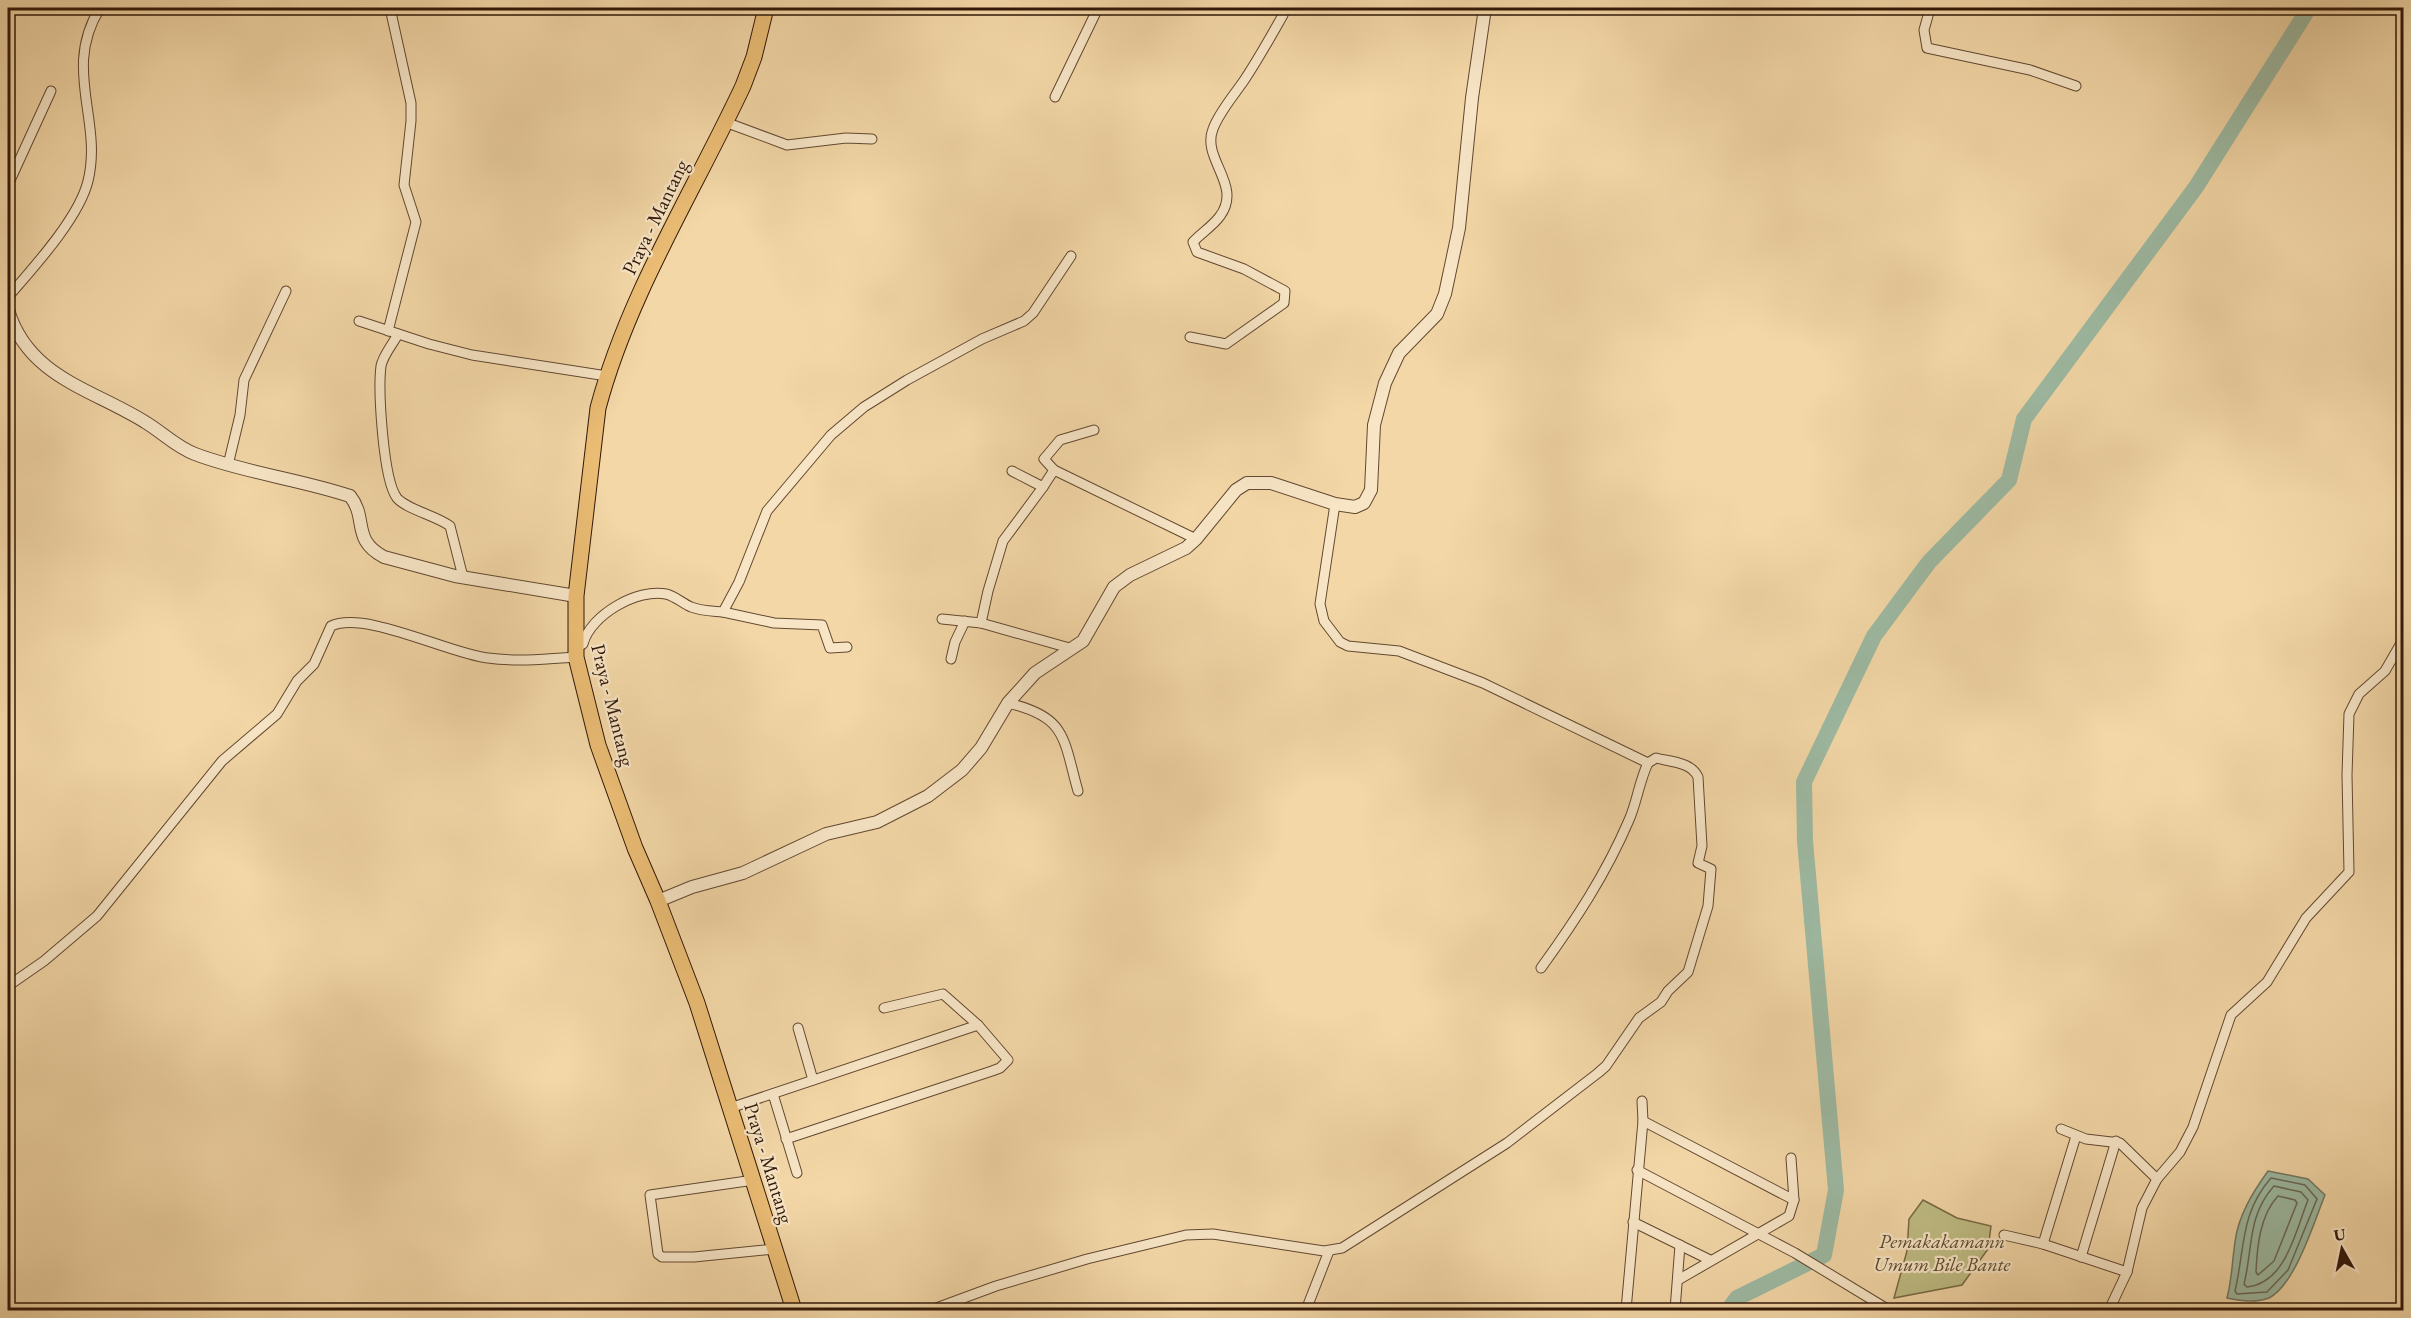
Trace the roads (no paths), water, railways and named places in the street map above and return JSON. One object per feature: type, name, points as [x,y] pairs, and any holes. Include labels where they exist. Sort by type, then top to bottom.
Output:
[{"type":"main road","name":"Praya - Mantang","points":[[766,8],[754,57],[725,122],[631,314],[607,376],[598,408],[576,596],[575,652],[598,745],[635,848],[697,1003],[794,1311]]},
{"type":"street","points":[[8,297],[71,218],[88,184],[90,157],[82,61],[87,31],[100,8]]},
{"type":"street","points":[[388,331],[416,222],[404,185],[411,104],[390,8]]},
{"type":"street","points":[[1055,97],[1098,8]]},
{"type":"street","points":[[1191,337],[1226,344],[1284,303],[1286,298],[1285,291],[1255,274],[1197,252],[1193,242],[1220,216],[1224,206],[1226,180],[1212,153],[1210,140],[1213,127],[1251,70],[1285,8]]},
{"type":"street","points":[[658,901],[692,886],[743,873],[826,834],[878,822],[928,796],[962,770],[981,748],[1008,703],[1035,673],[1073,649],[1088,634],[1105,600],[1120,582],[1175,555],[1196,539],[1236,490],[1247,483],[1270,483],[1335,504],[1355,507],[1368,498],[1374,425],[1385,382],[1399,353],[1437,314],[1445,294],[1459,228],[1472,98],[1485,8]]},
{"type":"street","points":[[1926,8],[1929,12],[1924,30],[1927,48],[2030,70],[2076,86]]},
{"type":"street","points":[[8,184],[51,91]]},
{"type":"street","points":[[725,122],[787,145],[846,138],[872,139]]},
{"type":"street","points":[[723,612],[739,582],[767,511],[831,435],[864,407],[907,380],[982,339],[1024,321],[1037,307],[1071,256]]},
{"type":"street","points":[[228,465],[244,380],[286,291]]},
{"type":"street","points":[[8,310],[14,330],[25,347],[54,374],[146,422],[184,450],[228,465],[308,483],[350,496],[356,506],[363,537],[376,553],[464,577],[576,596]]},
{"type":"street","points":[[359,321],[472,355],[607,376]]},
{"type":"street","points":[[398,334],[382,361],[380,385],[385,452],[393,489],[400,501],[450,526],[464,577]]},
{"type":"street","points":[[1094,430],[1057,443],[1044,459],[1054,470],[1196,539]]},
{"type":"street","points":[[981,623],[1002,545],[1054,470]]},
{"type":"street","points":[[1012,471],[1042,487]]},
{"type":"street","points":[[1335,504],[1320,604],[1324,621],[1340,642],[1348,646],[1399,651],[1483,683],[1648,763]]},
{"type":"street","points":[[8,986],[44,961],[97,916],[222,761],[277,714],[297,681],[314,664],[331,626],[345,623],[408,633],[453,650],[487,658],[526,661],[575,652],[582,645],[588,630],[602,614],[644,596],[667,594],[694,608],[774,623],[822,625],[830,648],[847,647]]},
{"type":"street","points":[[942,619],[981,623],[1073,649]]},
{"type":"street","points":[[951,659],[955,642],[965,621]]},
{"type":"street","points":[[2109,1311],[2127,1272],[2142,1208],[2157,1179],[2180,1152],[2193,1127],[2233,1013],[2250,1000],[2267,982],[2306,918],[2349,872],[2347,775],[2349,714],[2359,694],[2385,671],[2403,638]]},
{"type":"street","points":[[1008,703],[1037,711],[1050,719],[1059,732],[1078,791]]},
{"type":"street","points":[[931,1311],[996,1286],[1104,1254],[1178,1236],[1213,1234],[1329,1251],[1350,1245],[1395,1213],[1507,1143],[1606,1066],[1639,1018],[1658,1005],[1688,972],[1708,906],[1711,869],[1698,862],[1702,846],[1698,777],[1688,766],[1656,758],[1648,763],[1641,778],[1633,810],[1612,856],[1582,911],[1540,968]]},
{"type":"street","points":[[786,1139],[1000,1068],[1008,1060],[978,1025],[943,994],[884,1008]]},
{"type":"street","points":[[730,1108],[978,1025]]},
{"type":"street","points":[[798,1028],[813,1080]]},
{"type":"street","points":[[773,1094],[797,1173]]},
{"type":"street","points":[[1626,1311],[1643,1121],[1642,1101]]},
{"type":"street","points":[[1643,1121],[1794,1200]]},
{"type":"street","points":[[2061,1129],[2076,1136],[2116,1141],[2157,1179]]},
{"type":"street","points":[[2043,1244],[2076,1136]]},
{"type":"street","points":[[2081,1257],[2116,1141]]},
{"type":"street","points":[[1678,1280],[1790,1216],[1794,1200],[1791,1158]]},
{"type":"street","points":[[1637,1170],[1795,1253],[1889,1311]]},
{"type":"street","points":[[754,1180],[651,1194],[658,1254],[662,1257],[694,1257],[774,1249]]},
{"type":"street","points":[[1634,1222],[1710,1260]]},
{"type":"street","points":[[2004,1236],[2043,1244],[2127,1272]]},
{"type":"street","points":[[1675,1311],[1680,1245]]},
{"type":"street","points":[[1306,1311],[1329,1251]]},
{"type":"water","points":[[2268,1171],[2308,1179],[2325,1195],[2303,1252],[2278,1291],[2269,1298],[2259,1301],[2227,1298],[2239,1223]]},
{"type":"waterway","points":[[1728,1310],[1737,1298],[1824,1255],[1836,1190],[1805,841],[1804,782],[1874,636],[1929,562],[2009,480],[2024,419],[2196,187],[2309,8]]},
{"type":"park label","name":"Pemakakamann Umum Bile Bante","points":[[1942,1252]]}]
